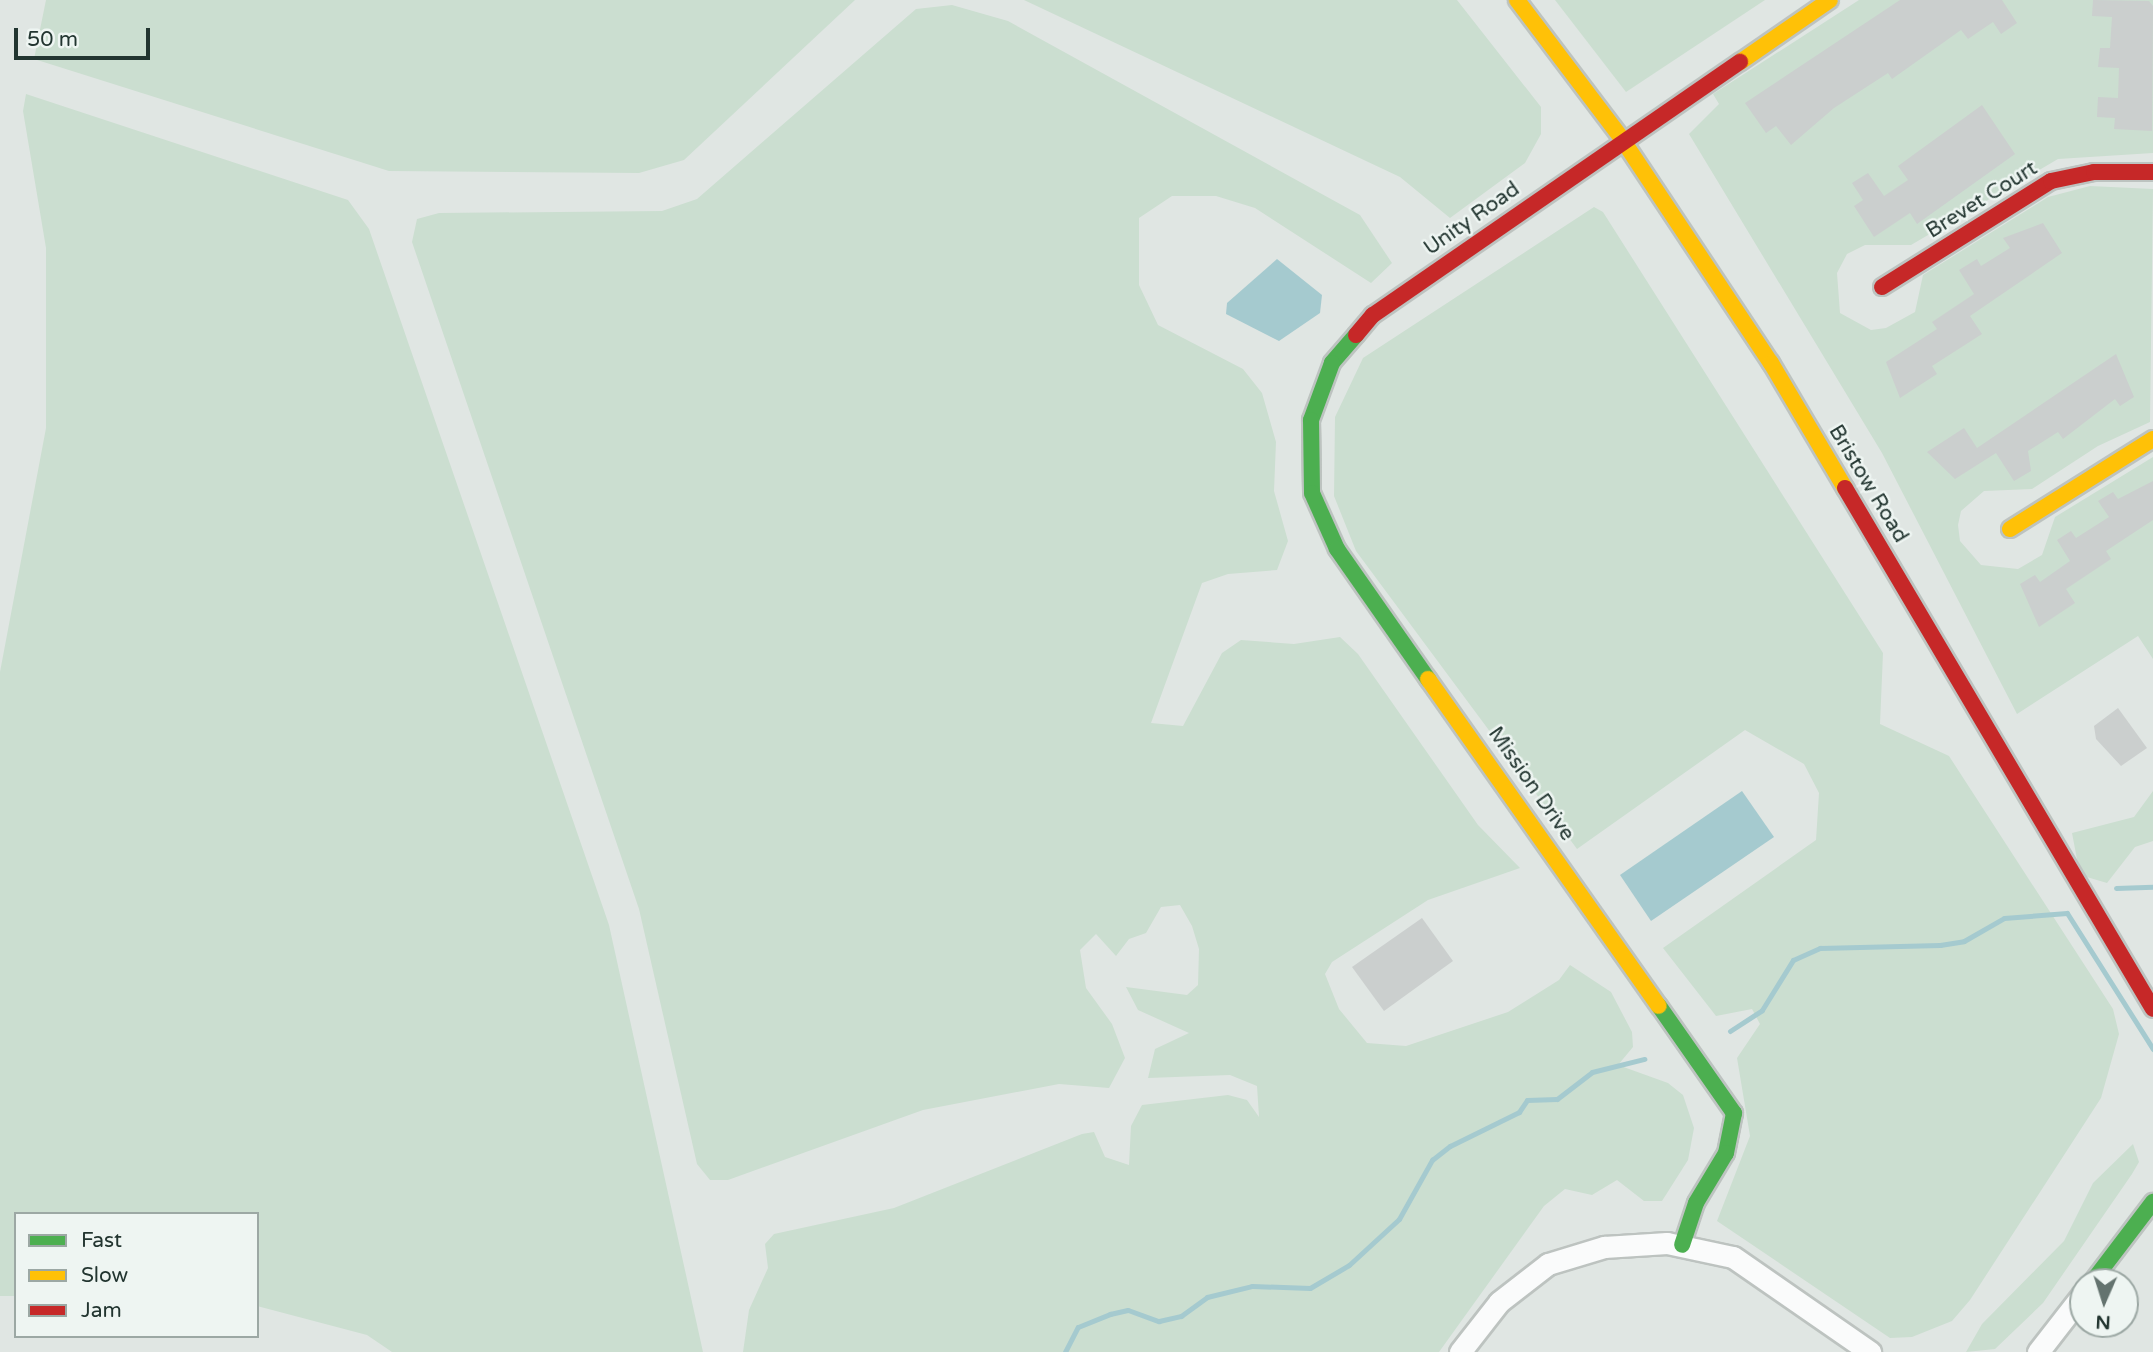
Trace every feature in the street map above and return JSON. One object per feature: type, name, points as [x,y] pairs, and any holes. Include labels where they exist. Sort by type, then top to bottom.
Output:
[{"type":"street","name":"Bristow Road","points":[[1517,0],[1622,139],[1771,363],[2153,1009]]},
{"type":"street","name":"Unity Road","points":[[1350,338],[1622,139],[1830,0]]},
{"type":"street","name":"Brevet Court","points":[[1882,287],[2051,181],[2083,173],[2153,172]]},
{"type":"street","name":"Mission Drive","points":[[1350,338],[1319,390],[1311,419],[1307,455],[1321,521],[1734,1113],[1726,1153],[1696,1203],[1682,1245]]},
{"type":"street","points":[[2010,529],[2153,439]]},
{"type":"street","points":[[2103,1268],[2153,1202]]},
{"type":"street","points":[[1460,1352],[1499,1302],[1548,1264],[1604,1247],[1682,1245],[1718,1251],[1765,1275],[1870,1352]]},
{"type":"street","points":[[2038,1352],[2069,1312]]},
{"type":"green space","points":[[46,0],[855,0],[684,160],[639,173],[389,171],[34,59]]},
{"type":"green space","points":[[1024,0],[1457,0],[1541,107],[1541,134],[1525,163],[1450,218],[1400,177]]},
{"type":"green space","points":[[1555,0],[1765,0],[1626,92]]},
{"type":"green space","points":[[1859,0],[2153,0],[2153,153],[2058,159],[1911,245],[1865,245],[1847,254],[1837,273],[1840,313],[1871,330],[1886,328],[1915,312],[1923,275],[2048,197],[2090,186],[2153,189],[2150,422],[2098,446],[2032,489],[1984,491],[1961,511],[1958,525],[1960,541],[1981,565],[2018,569],[2042,555],[2055,517],[2153,457],[2153,659],[2138,636],[2017,714],[1882,453],[1689,134],[1719,104],[1713,94]]},
{"type":"green space","points":[[952,5],[1008,21],[1360,215],[1392,263],[1371,283],[1255,208],[1216,196],[1172,196],[1139,218],[1139,285],[1158,325],[1243,369],[1262,393],[1276,442],[1274,491],[1288,541],[1277,570],[1228,574],[1202,583],[1151,723],[1183,726],[1222,653],[1241,640],[1294,644],[1340,637],[1358,654],[1478,825],[1520,868],[1428,900],[1332,962],[1325,974],[1339,1009],[1367,1043],[1406,1046],[1508,1012],[1559,980],[1570,965],[1611,992],[1632,1032],[1633,1047],[1618,1065],[1668,1083],[1683,1095],[1694,1128],[1688,1160],[1662,1201],[1644,1201],[1617,1180],[1592,1195],[1565,1189],[1544,1206],[1439,1352],[743,1352],[749,1310],[768,1268],[765,1244],[774,1234],[894,1208],[1082,1134],[1094,1132],[1105,1157],[1129,1165],[1131,1126],[1142,1105],[1228,1095],[1247,1100],[1259,1117],[1257,1086],[1230,1075],[1148,1078],[1155,1049],[1189,1033],[1138,1010],[1126,987],[1187,995],[1198,985],[1199,949],[1192,926],[1180,905],[1161,907],[1146,933],[1129,939],[1116,956],[1096,934],[1080,950],[1086,988],[1112,1024],[1125,1058],[1109,1088],[1059,1084],[923,1110],[728,1180],[710,1180],[697,1164],[639,909],[412,242],[417,219],[439,213],[662,211],[697,199],[916,9]]},
{"type":"green space","points":[[26,94],[348,200],[369,229],[609,925],[703,1352],[392,1352],[367,1335],[259,1307],[259,1212],[14,1212],[14,1296],[0,1296],[0,672],[46,428],[46,248],[23,111]]},
{"type":"green space","points":[[1594,207],[1603,212],[1883,653],[1880,724],[1949,756],[2113,1009],[2119,1034],[2101,1098],[1970,1300],[1952,1321],[1912,1337],[1890,1338],[1717,1221],[1750,1136],[1737,1058],[1760,1024],[1752,1009],[1716,1016],[1663,948],[1816,840],[1819,793],[1804,764],[1745,730],[1577,849],[1356,551],[1334,496],[1335,417],[1363,358]]},
{"type":"green space","points":[[2153,791],[2153,841],[2135,847],[2107,883],[2080,875],[2072,833],[2134,817]]},
{"type":"green space","points":[[2133,1144],[2139,1162],[2043,1303],[1995,1349],[1966,1352],[1982,1324],[2064,1241],[2093,1183]]},
{"type":"water","points":[[1277,259],[1322,295],[1320,313],[1279,341],[1226,314],[1227,303]]},
{"type":"water","points":[[1742,791],[1774,837],[1651,921],[1620,875]]},
{"type":"building","points":[[1900,0],[2002,0],[2017,23],[2001,34],[1993,22],[1968,39],[1961,30],[1892,79],[1888,73],[1834,108],[1791,145],[1776,126],[1766,133],[1745,103]]},
{"type":"building","points":[[2093,0],[2149,1],[2153,6],[2152,131],[2114,129],[2115,118],[2097,117],[2098,97],[2118,98],[2119,68],[2098,67],[2100,48],[2110,48],[2112,17],[2092,16]]},
{"type":"building","points":[[1982,105],[2015,154],[1917,224],[1910,213],[1874,237],[1854,206],[1863,200],[1852,183],[1868,173],[1884,196],[1908,180],[1898,166]]},
{"type":"building","points":[[2043,223],[2062,253],[1970,316],[1982,334],[1932,366],[1937,374],[1900,398],[1886,362],[1937,329],[1932,322],[1974,294],[1959,270],[1977,259],[1981,266],[2010,248],[2003,238]]},
{"type":"building","points":[[2116,354],[2134,397],[2120,406],[2115,399],[2063,439],[2058,432],[2028,451],[2031,471],[2014,481],[1996,453],[1955,479],[1927,452],[1964,428],[1977,448]]},
{"type":"building","points":[[2153,481],[2153,520],[2106,551],[2111,559],[2066,589],[2075,603],[2039,627],[2020,584],[2035,575],[2040,582],[2070,561],[2057,540],[2071,531],[2076,538],[2109,517],[2098,501],[2113,492],[2118,499]]},
{"type":"building","points":[[2118,708],[2147,748],[2121,766],[2096,739],[2094,726]]},
{"type":"building","points":[[1422,918],[1453,961],[1384,1011],[1352,967]]},
{"type":"waterway","points":[[2116,888],[2153,887]]},
{"type":"waterway","points":[[1730,1031],[1762,1010],[1793,960],[1820,948],[1940,945],[1964,941],[2004,918],[2067,913],[2153,1049]]},
{"type":"waterway","points":[[1065,1352],[1078,1327],[1110,1314],[1128,1310],[1159,1321],[1181,1316],[1207,1297],[1252,1286],[1310,1288],[1349,1265],[1399,1219],[1432,1160],[1450,1146],[1519,1112],[1527,1100],[1557,1099],[1592,1072],[1644,1059]]},
{"type":"traffic: fast","points":[[1356,335],[1332,363],[1311,420],[1312,493],[1337,549],[1428,679]]},
{"type":"traffic: fast","points":[[1659,1006],[1734,1113],[1726,1153],[1696,1203],[1682,1245]]},
{"type":"traffic: fast","points":[[2103,1268],[2153,1202]]},
{"type":"traffic: slow","points":[[1517,0],[1622,139],[1771,363],[1845,488]]},
{"type":"traffic: slow","points":[[1740,62],[1830,0]]},
{"type":"traffic: slow","points":[[2010,529],[2153,439]]},
{"type":"traffic: slow","points":[[1428,679],[1659,1006]]},
{"type":"traffic: jam","points":[[1356,335],[1373,315],[1740,62]]},
{"type":"traffic: jam","points":[[1882,287],[2051,181],[2094,172],[2153,172]]},
{"type":"traffic: jam","points":[[1845,488],[2153,1009]]}]
